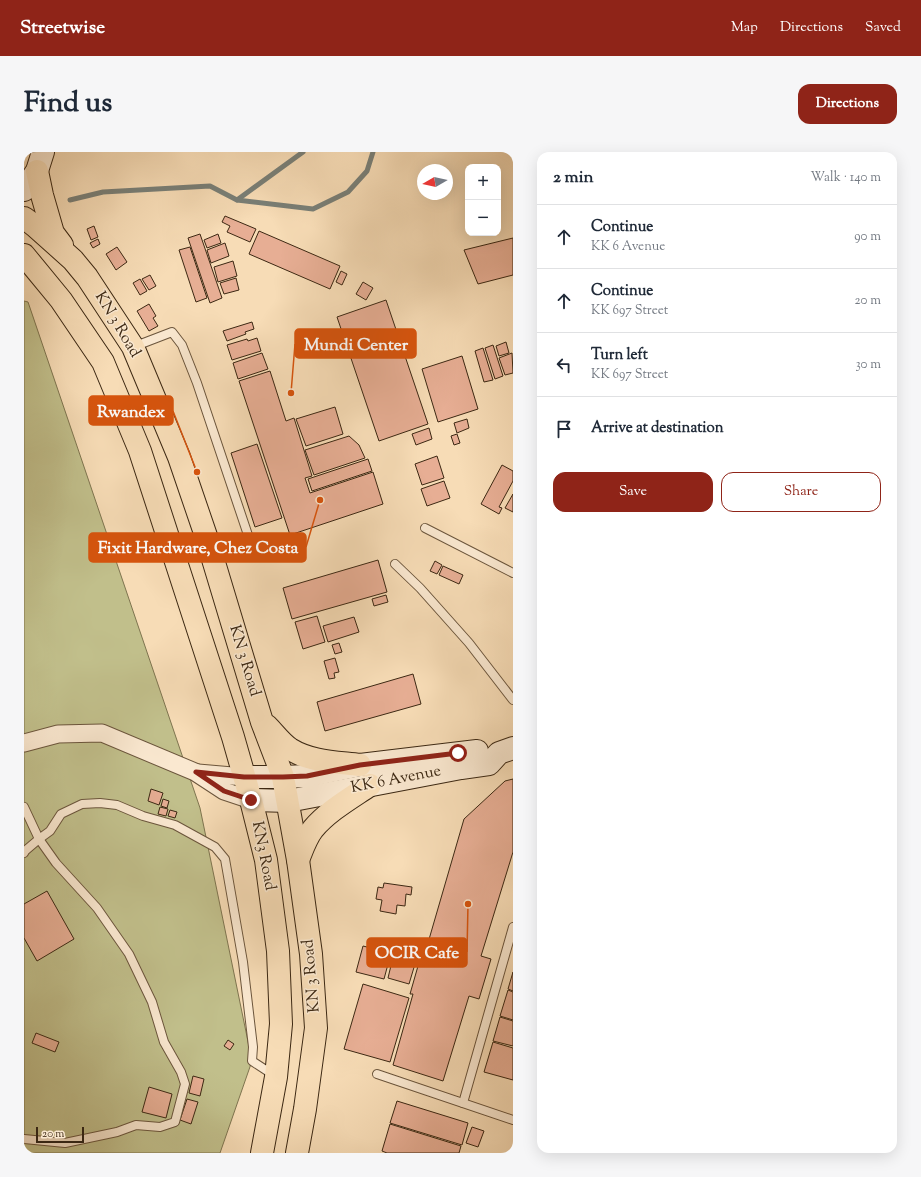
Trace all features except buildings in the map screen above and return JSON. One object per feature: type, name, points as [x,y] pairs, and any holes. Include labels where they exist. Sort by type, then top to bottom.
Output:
[{"type":"highway","points":[[32,160],[53,233],[73,260]]},
{"type":"highway","name":"KN 3 Road","points":[[24,218],[73,260],[87,277],[133,347],[179,457],[206,536],[262,722],[283,777],[298,860],[311,954],[316,1028],[297,1153]]},
{"type":"highway","name":"KN 3 Road","points":[[24,255],[61,300],[103,362],[140,451],[172,546]]},
{"type":"highway","name":"KN3 Road","points":[[172,546],[233,737],[266,860],[278,951],[281,1024],[276,1077],[262,1153]]},
{"type":"highway","points":[[262,722],[289,748],[319,760],[360,765]]},
{"type":"highway","points":[[298,860],[305,842],[313,829],[332,812],[370,785]]},
{"type":"main road","points":[[24,190],[32,160]]},
{"type":"main road","name":"KK 6 Avenue","points":[[244,777],[307,776],[360,765],[487,749],[506,751]]},
{"type":"main road","name":"KK 6 Avenue","points":[[251,800],[288,801],[489,764],[506,751]]},
{"type":"street","points":[[24,743],[58,734],[102,733],[196,772],[224,791],[251,800]]},
{"type":"street","points":[[196,772],[244,777]]},
{"type":"lane","points":[[133,347],[172,332],[182,345],[197,383],[249,538]]},
{"type":"lane","points":[[425,528],[513,573]]},
{"type":"lane","points":[[395,564],[420,588],[464,637],[513,700]]},
{"type":"lane","points":[[24,853],[50,831],[62,814],[82,804],[100,803],[117,805],[143,816],[175,826],[215,847],[225,858],[242,962],[253,1047],[252,1061],[276,1077]]},
{"type":"lane","points":[[24,807],[39,839],[56,863],[97,908],[129,954],[152,1002],[164,1042],[181,1072],[185,1084],[175,1122],[160,1127],[136,1125],[117,1132],[65,1143],[24,1139]]},
{"type":"lane","points":[[463,1103],[513,927]]},
{"type":"lane","points":[[377,1074],[513,1120]]},
{"type":"shaded area","points":[[24,301],[28,302],[200,808],[252,1061],[220,1153],[24,1153]]},
{"type":"waterway","points":[[70,200],[103,192],[210,186],[237,200],[303,152]]},
{"type":"waterway","points":[[237,200],[313,209],[348,192],[367,171],[373,152]]},
{"type":"place","name":"Mundi Center","points":[[291,393]]},
{"type":"place","name":"Rwandex","points":[[197,472]]},
{"type":"place","name":"Fixit Hardware, Chez Costa","points":[[320,500]]},
{"type":"place","name":"OCIR Cafe","points":[[468,904]]},
{"type":"route","points":[[251,800],[224,791],[196,772],[244,777],[307,776],[360,765],[458,753]]}]
